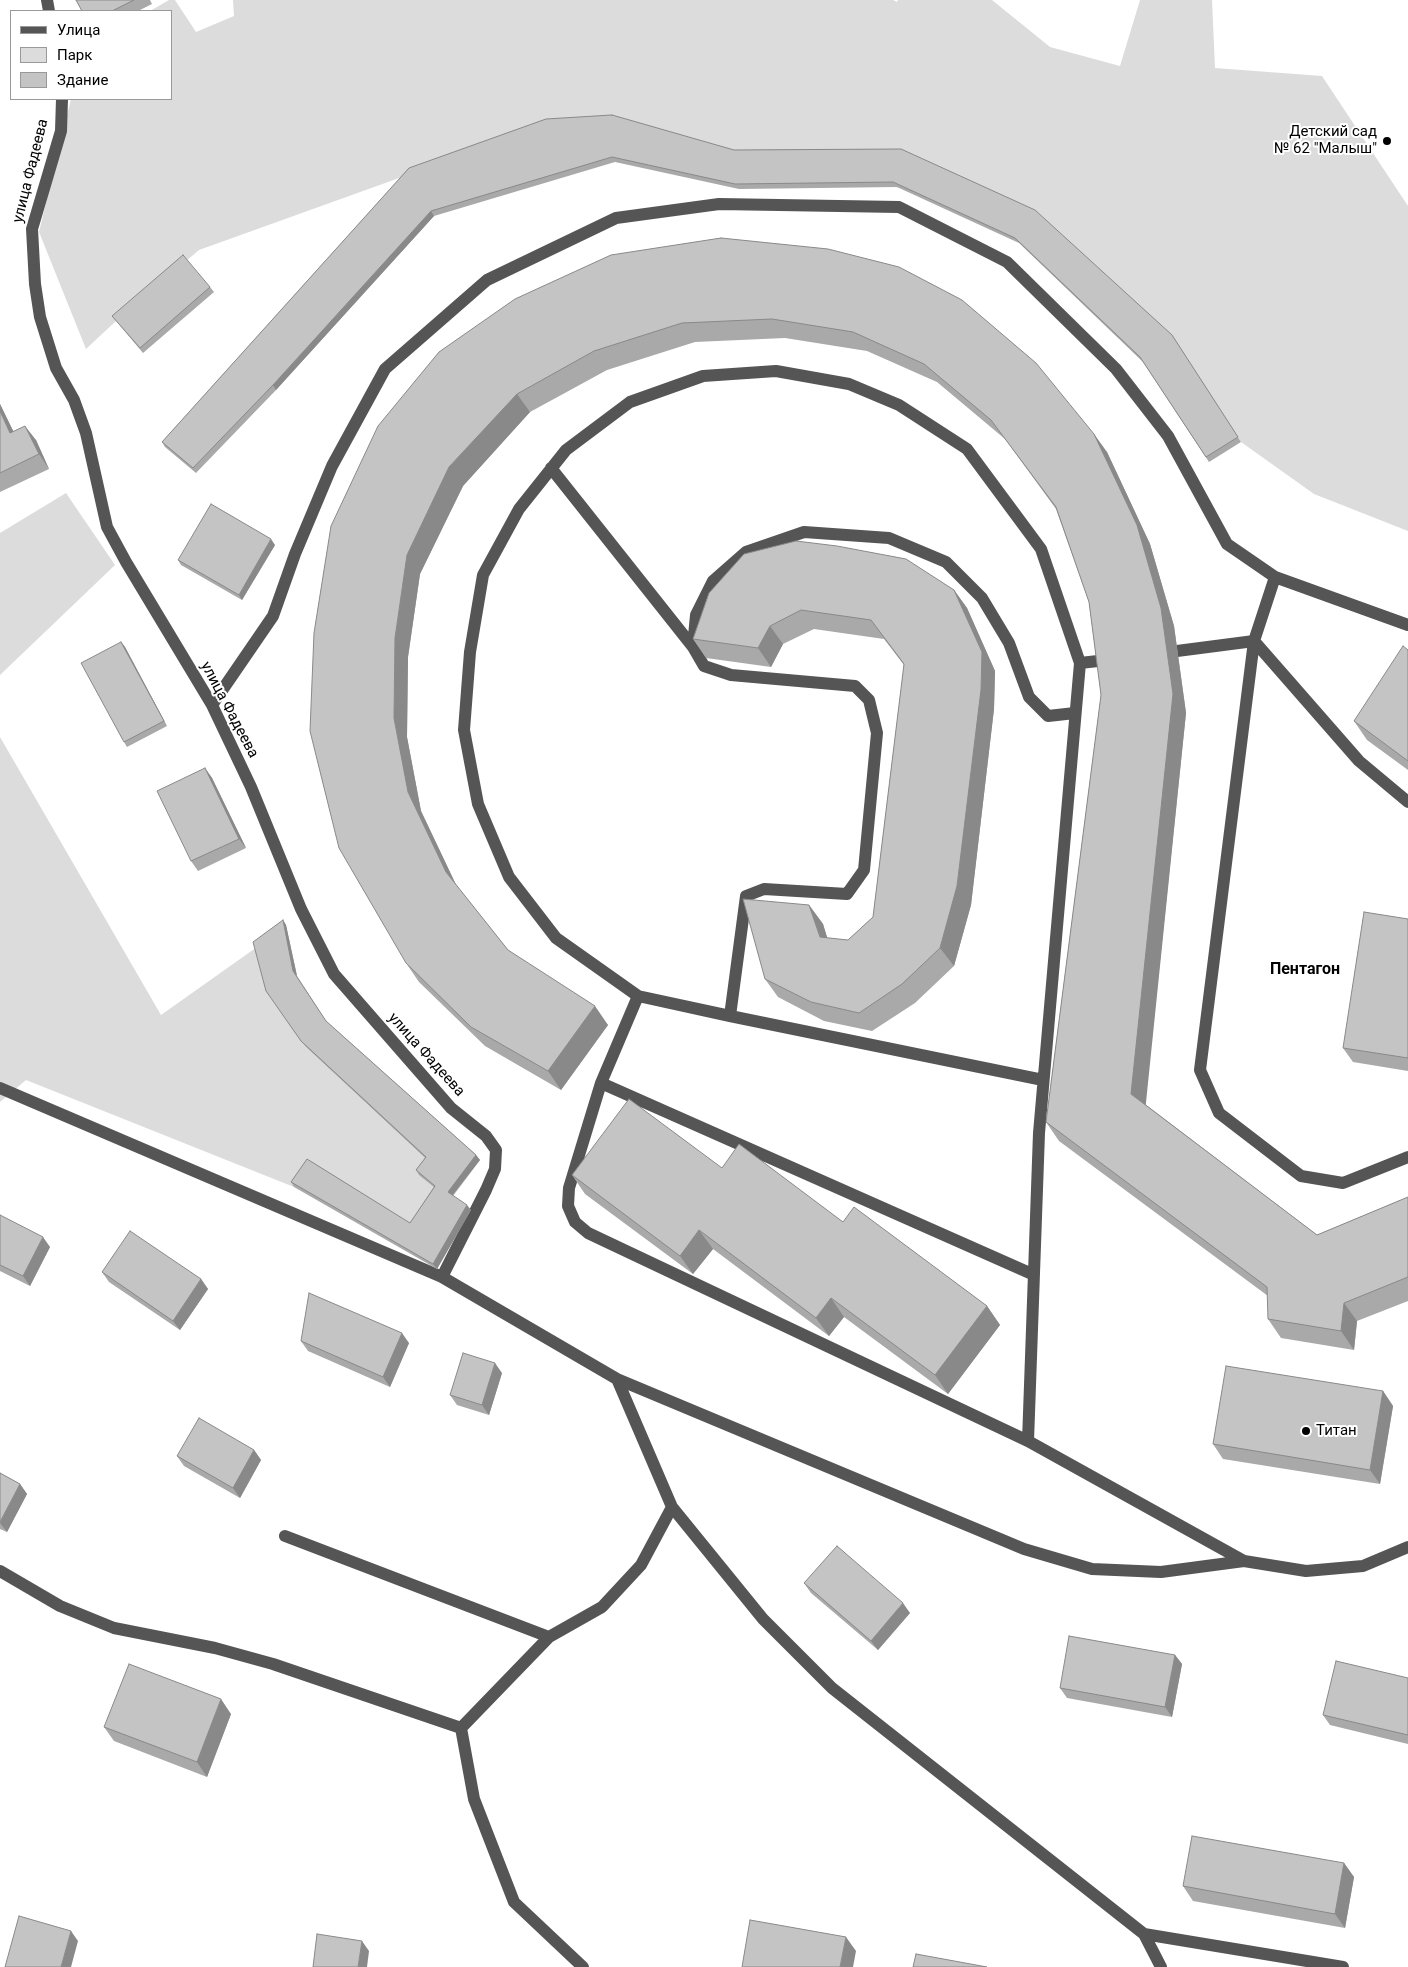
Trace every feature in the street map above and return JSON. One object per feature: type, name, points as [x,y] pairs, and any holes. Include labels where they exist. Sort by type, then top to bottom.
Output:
[{"type":"street","name":"улица Фадеева","points":[[62,100],[61,131],[32,229],[35,284],[40,317],[56,368],[74,400],[86,433],[108,527],[131,571],[212,705],[251,787],[301,909],[334,974],[451,1108],[486,1136],[496,1150],[495,1169],[442,1277]]},
{"type":"street","points":[[212,705],[274,616],[295,554],[332,466],[386,369],[487,280],[616,218],[719,204],[899,207],[1007,262],[1116,369],[1168,436],[1227,544],[1275,577],[1408,626]]},
{"type":"street","points":[[1028,1441],[1032,1274],[1039,1133],[1080,663],[1041,549],[967,449],[900,405],[849,384],[776,371],[703,376],[630,402],[566,450],[520,509],[483,575],[470,652],[464,730],[478,804],[509,877],[556,938],[638,996],[1043,1080]]},
{"type":"street","points":[[551,468],[693,647],[704,666],[730,675],[855,686],[869,700],[877,733],[864,870],[847,894],[764,889],[746,896],[730,1016]]},
{"type":"street","points":[[693,647],[696,616],[713,581],[746,552],[804,532],[889,538],[946,562],[982,598],[1009,643],[1029,697],[1048,716],[1075,713]]},
{"type":"street","points":[[1275,577],[1254,641],[1200,1070],[1219,1113],[1301,1176],[1343,1183],[1408,1157]]},
{"type":"street","points":[[1177,650],[1254,641]]},
{"type":"street","points":[[1254,641],[1359,762],[1408,802]]},
{"type":"street","points":[[1080,663],[1107,660]]},
{"type":"street","points":[[638,996],[601,1082],[568,1188],[568,1206],[575,1222],[588,1233],[1028,1441],[1244,1561]]},
{"type":"street","points":[[601,1082],[1032,1274]]},
{"type":"street","points":[[0,1088],[442,1277],[617,1379],[1024,1549],[1092,1570],[1161,1572],[1244,1561],[1306,1571],[1363,1566],[1408,1547]]},
{"type":"street","points":[[617,1379],[672,1507],[763,1619],[832,1688],[1144,1934],[1161,1967]]},
{"type":"street","points":[[461,1728],[549,1636],[602,1608],[641,1565],[672,1507]]},
{"type":"street","points":[[285,1536],[549,1636]]},
{"type":"street","points":[[0,1570],[60,1606],[114,1628],[215,1648],[273,1664],[461,1728]]},
{"type":"street","points":[[461,1728],[474,1799],[514,1902],[583,1967]]},
{"type":"street","points":[[1144,1934],[1343,1967]]},
{"type":"green space","points":[[169,0],[175,0],[196,32],[234,16],[233,0],[893,0],[897,2],[898,0],[992,0],[1050,47],[1120,66],[1140,0],[1212,0],[1215,68],[1322,76],[1408,206],[1408,531],[1314,494],[1241,442],[1175,340],[1038,216],[737,155],[413,173],[199,250],[86,349],[39,232],[71,100],[172,100],[172,10],[152,10]]},
{"type":"green space","points":[[66,493],[115,565],[0,675],[0,533]]},
{"type":"green space","points":[[0,737],[161,1015],[257,947],[269,996],[305,1046],[429,1162],[439,1191],[413,1228],[310,1164],[294,1187],[26,1080],[0,1102]]},
{"type":"building","points":[[76,0],[134,0],[114,10],[81,10]]},
{"type":"building","points":[[612,115],[734,150],[901,149],[1035,210],[1172,335],[1238,437],[1206,457],[1140,357],[1015,238],[893,182],[735,184],[612,157],[431,211],[273,385],[193,468],[162,442],[409,168],[546,119]]},
{"type":"building","points":[[721,238],[828,249],[899,267],[962,300],[1036,363],[1094,434],[1137,525],[1161,608],[1173,694],[1131,1094],[1317,1235],[1408,1197],[1408,1277],[1344,1303],[1341,1331],[1268,1319],[1267,1287],[1046,1122],[1101,695],[1089,602],[1056,507],[991,420],[924,364],[853,332],[772,319],[682,323],[594,351],[517,394],[449,467],[407,555],[395,638],[394,718],[408,792],[446,872],[508,950],[595,1006],[548,1071],[471,1027],[406,963],[339,848],[310,731],[314,633],[331,526],[378,426],[439,352],[515,299],[611,255]]},
{"type":"building","points":[[183,255],[210,287],[140,348],[112,316]]},
{"type":"building","points":[[0,411],[10,433],[25,426],[39,454],[0,473]]},
{"type":"building","points":[[211,504],[271,539],[239,595],[178,560]]},
{"type":"building","points":[[796,541],[837,546],[906,559],[954,590],[982,652],[981,690],[957,886],[940,948],[902,984],[859,1013],[811,1002],[765,979],[743,899],[809,905],[820,937],[848,940],[873,917],[904,664],[871,620],[801,610],[770,626],[758,648],[693,639],[709,593],[744,554]]},
{"type":"building","points":[[121,642],[164,721],[124,742],[81,663]]},
{"type":"building","points":[[1403,646],[1408,650],[1408,761],[1354,721]]},
{"type":"building","points":[[205,768],[239,839],[191,861],[157,791]]},
{"type":"building","points":[[1364,912],[1408,919],[1408,1058],[1343,1048]]},
{"type":"building","points":[[283,920],[293,971],[326,1021],[476,1155],[448,1192],[467,1205],[433,1264],[291,1182],[307,1159],[410,1223],[435,1186],[416,1170],[426,1157],[301,1041],[266,991],[253,942]]},
{"type":"building","points":[[629,1099],[722,1168],[739,1144],[843,1222],[854,1207],[987,1306],[935,1375],[831,1298],[816,1318],[699,1230],[680,1256],[572,1175]]},
{"type":"building","points":[[0,1215],[43,1237],[23,1276],[0,1265]]},
{"type":"building","points":[[130,1231],[201,1279],[173,1321],[102,1272]]},
{"type":"building","points":[[309,1293],[402,1333],[383,1377],[301,1341]]},
{"type":"building","points":[[463,1353],[495,1363],[482,1405],[450,1395]]},
{"type":"building","points":[[1226,1366],[1383,1391],[1370,1470],[1213,1444]]},
{"type":"building","points":[[199,1418],[254,1450],[233,1488],[177,1456]]},
{"type":"building","points":[[0,1473],[20,1484],[0,1522]]},
{"type":"building","points":[[837,1546],[903,1603],[871,1641],[804,1583]]},
{"type":"building","points":[[1069,1636],[1175,1655],[1165,1707],[1060,1688]]},
{"type":"building","points":[[1336,1661],[1408,1678],[1408,1735],[1323,1715]]},
{"type":"building","points":[[129,1664],[221,1699],[197,1762],[104,1727]]},
{"type":"building","points":[[1192,1836],[1344,1863],[1335,1914],[1183,1886]]},
{"type":"building","points":[[19,1916],[71,1931],[61,1967],[5,1967]]},
{"type":"building","points":[[750,1920],[846,1937],[840,1967],[742,1967]]},
{"type":"building","points":[[317,1934],[362,1941],[358,1967],[313,1967]]},
{"type":"building","points":[[916,1954],[987,1967],[913,1967]]},
{"type":"place","name":"Детский сад № 62 \"Малыш\"","points":[[1387,141]]},
{"type":"place","name":"Титан","points":[[1306,1431]]},
{"type":"district","name":"Пентагон","points":[[1305,970]]}]
